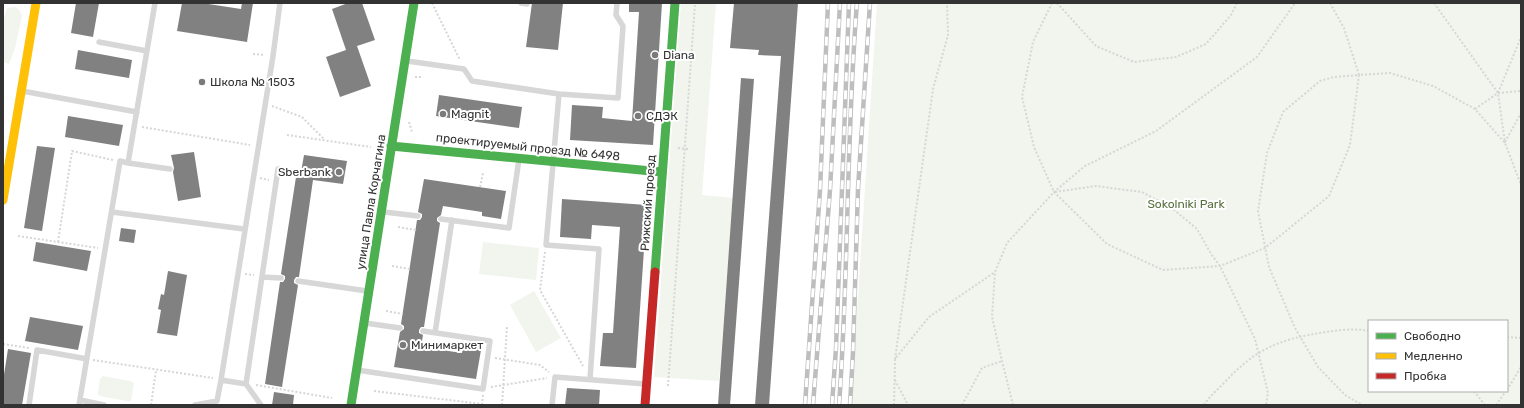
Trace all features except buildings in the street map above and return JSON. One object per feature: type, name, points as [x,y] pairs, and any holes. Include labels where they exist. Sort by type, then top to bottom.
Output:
[{"type":"street","points":[[3,200],[36,3]]},
{"type":"street","name":"улица Павла Корчагина","points":[[351,405],[414,3]]},
{"type":"street","name":"Рижский проезд","points":[[645,405],[675,3]]},
{"type":"street","name":"проектируемый проезд № 6498","points":[[391,146],[662,172]]},
{"type":"lane","points":[[128,163],[155,3]]},
{"type":"lane","points":[[195,405],[217,401],[273,56],[280,3]]},
{"type":"lane","points":[[405,60],[464,69],[472,81],[559,94],[618,98],[623,26],[616,14],[616,3]]},
{"type":"lane","points":[[99,42],[147,51]]},
{"type":"lane","points":[[21,91],[137,112]]},
{"type":"lane","points":[[559,94],[546,245],[599,249],[590,379]]},
{"type":"lane","points":[[441,219],[509,228],[519,159]]},
{"type":"lane","points":[[104,405],[80,403],[120,161],[170,169]]},
{"type":"lane","points":[[261,405],[246,384],[278,169]]},
{"type":"lane","points":[[381,211],[418,216]]},
{"type":"lane","points":[[112,212],[244,229]]},
{"type":"lane","points":[[435,333],[452,220]]},
{"type":"lane","points":[[262,276],[281,278]]},
{"type":"lane","points":[[298,281],[369,291]]},
{"type":"lane","points":[[364,323],[400,328]]},
{"type":"lane","points":[[357,370],[483,388],[490,341],[423,331]]},
{"type":"lane","points":[[29,405],[37,350],[87,359]]},
{"type":"lane","points":[[552,405],[555,377],[647,384]]},
{"type":"lane","points":[[221,380],[246,384]]},
{"type":"path","points":[[432,3],[464,69]]},
{"type":"path","points":[[668,386],[694,3]]},
{"type":"path","points":[[894,405],[895,359],[933,89],[948,35],[947,3]]},
{"type":"path","points":[[1052,3],[1033,42],[1022,97],[1034,147],[1054,192],[1107,244],[1162,270],[1220,266],[1265,248],[1329,196],[1350,145],[1360,75],[1344,28],[1330,3]]},
{"type":"path","points":[[1057,3],[1096,46],[1134,62],[1176,57],[1206,44],[1231,15],[1237,3]]},
{"type":"path","points":[[1013,405],[992,317],[995,272],[1007,243],[1054,192],[1085,166],[1156,131],[1258,57],[1295,3]]},
{"type":"path","points":[[1434,3],[1498,93],[1505,143],[1521,185]]},
{"type":"path","points":[[1498,93],[1521,37]]},
{"type":"path","points":[[253,54],[273,56]]},
{"type":"path","points":[[1362,405],[1345,395],[1318,367],[1295,328],[1269,267],[1258,211],[1267,153],[1283,112],[1320,81],[1334,77],[1390,73],[1433,86],[1475,109],[1505,143]]},
{"type":"path","points":[[1475,109],[1498,93],[1521,91]]},
{"type":"path","points":[[265,104],[302,117],[325,140]]},
{"type":"path","points":[[1505,143],[1521,113]]},
{"type":"path","points":[[135,126],[258,146]]},
{"type":"path","points":[[287,135],[371,148]]},
{"type":"path","points":[[677,148],[688,149]]},
{"type":"path","points":[[58,242],[72,151],[120,161]]},
{"type":"path","points":[[480,188],[483,173]]},
{"type":"path","points":[[253,177],[277,181]]},
{"type":"path","points":[[1054,192],[1096,186],[1142,192],[1173,209],[1197,229],[1211,254],[1220,266],[1255,339],[1268,393],[1266,405]]},
{"type":"path","points":[[398,227],[416,230]]},
{"type":"path","points":[[18,236],[106,249]]},
{"type":"path","points":[[546,245],[540,290],[590,379]]},
{"type":"path","points":[[392,266],[410,269]]},
{"type":"path","points":[[895,359],[929,317],[995,272]]},
{"type":"path","points":[[238,273],[262,276]]},
{"type":"path","points":[[386,311],[403,314]]},
{"type":"path","points":[[502,405],[507,327]]},
{"type":"path","points":[[1204,405],[1231,376],[1258,352],[1283,340],[1335,331],[1368,331]]},
{"type":"path","points":[[1508,337],[1521,338]]},
{"type":"path","points":[[3,344],[37,350]]},
{"type":"path","points":[[488,357],[540,365],[555,377]]},
{"type":"path","points":[[87,359],[221,380]]},
{"type":"path","points":[[962,405],[982,368],[1002,361]]},
{"type":"path","points":[[1508,387],[1521,367]]},
{"type":"path","points":[[151,405],[156,370]]},
{"type":"path","points":[[374,391],[482,405],[483,388],[555,377]]},
{"type":"path","points":[[895,379],[908,405]]},
{"type":"path","points":[[246,384],[332,398]]},
{"type":"path","points":[[1475,392],[1485,405]]},
{"type":"path","points":[[1496,405],[1505,392]]},
{"type":"green space","points":[[681,3],[716,3],[702,195],[733,198],[719,381],[654,377]]},
{"type":"green space","name":"Sokolniki Park","points":[[877,3],[1521,3],[1521,405],[851,405]]},
{"type":"green space","points":[[16,7],[22,16],[15,48],[9,64],[3,62],[3,21],[7,8]]},
{"type":"green space","points":[[483,242],[539,248],[536,280],[479,274]]},
{"type":"green space","points":[[534,291],[561,338],[536,352],[510,305]]},
{"type":"green space","points":[[103,376],[134,383],[131,401],[99,396],[100,379]]},
{"type":"railway","points":[[805,405],[820,190],[828,3]]},
{"type":"railway","points":[[813,405],[830,190],[840,3]]},
{"type":"railway","points":[[832,405],[836,348],[849,3]]},
{"type":"railway","points":[[839,405],[853,53],[857,3]]},
{"type":"railway","points":[[850,405],[858,189],[870,3]]},
{"type":"traffic: fast","points":[[351,405],[414,3]]},
{"type":"traffic: fast","points":[[655,272],[675,3]]},
{"type":"traffic: fast","points":[[391,146],[662,172]]},
{"type":"traffic: slow","points":[[3,200],[36,3]]},
{"type":"traffic: jam","points":[[645,405],[655,272]]},
{"type":"place","name":"Diana","points":[[655,55]]},
{"type":"place","name":"Школа № 1503","points":[[202,82]]},
{"type":"place","name":"Magnit","points":[[443,114]]},
{"type":"place","name":"СДЭК","points":[[638,116]]},
{"type":"place","name":"Sberbank","points":[[339,172]]},
{"type":"place","name":"Минимаркет","points":[[403,345]]}]
